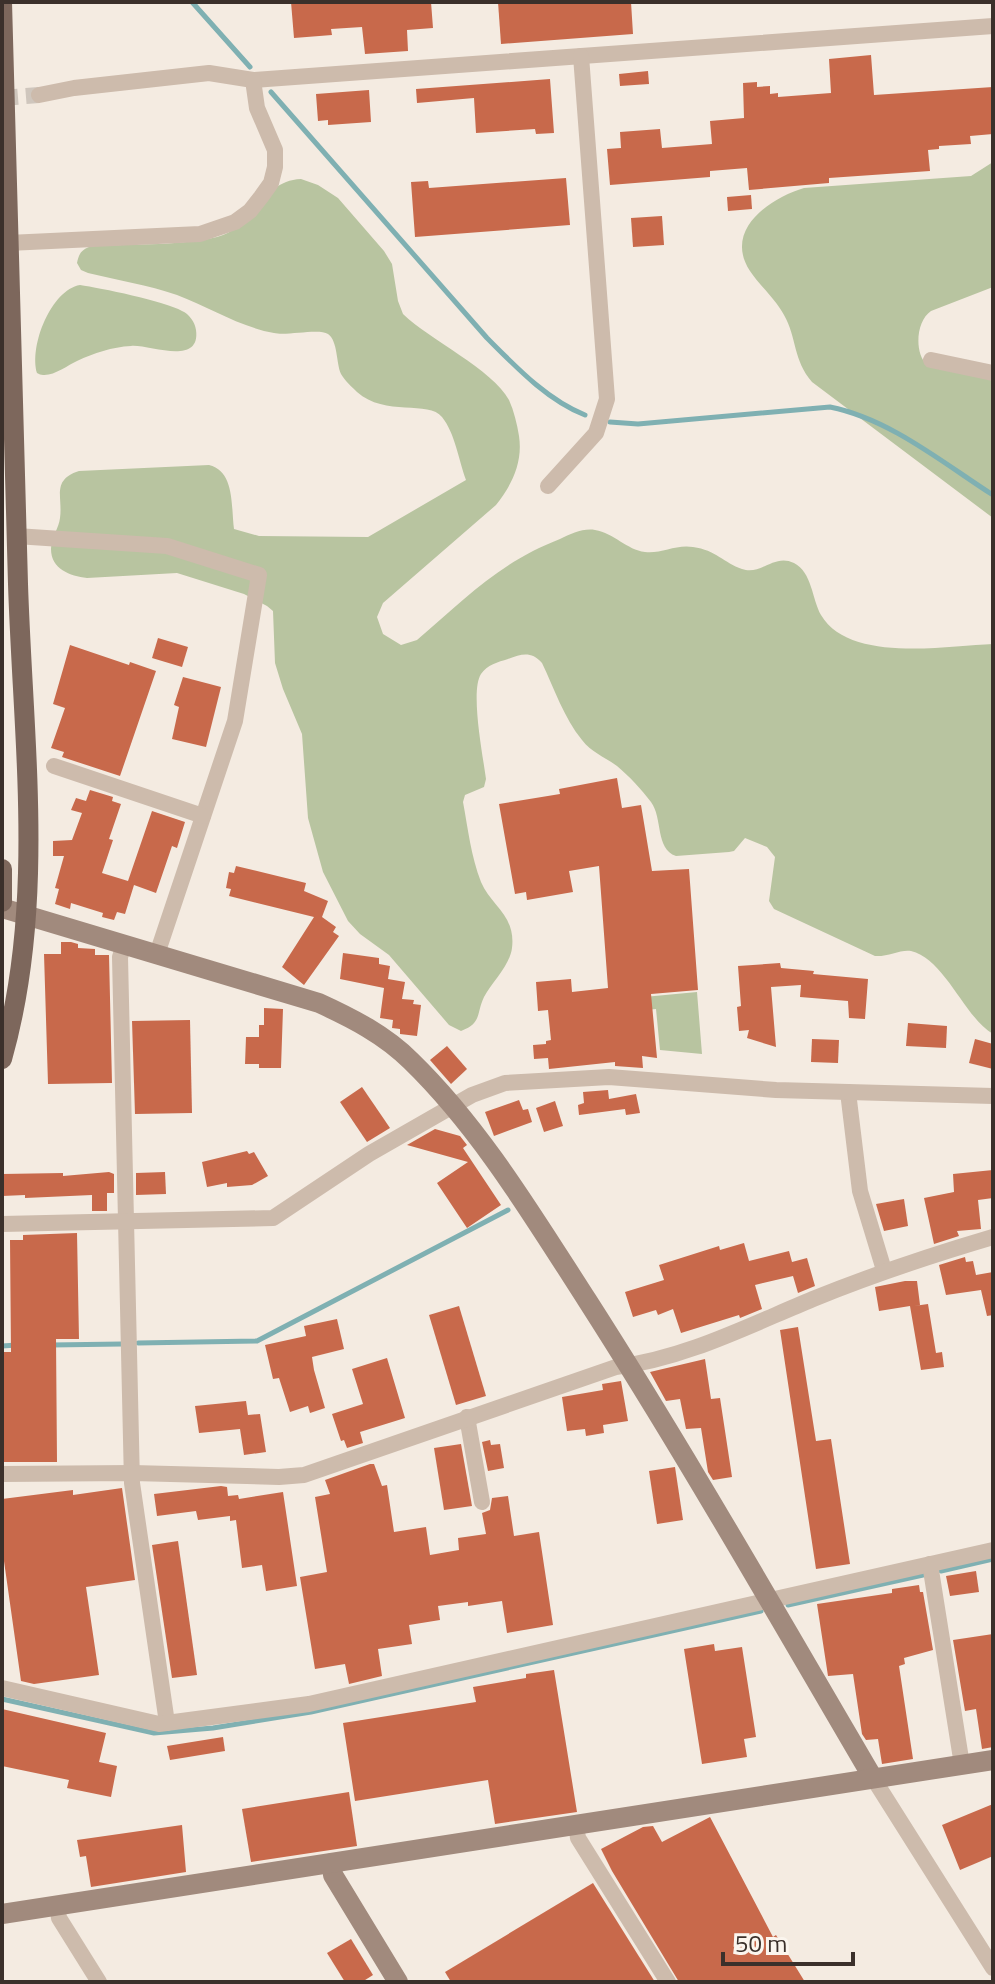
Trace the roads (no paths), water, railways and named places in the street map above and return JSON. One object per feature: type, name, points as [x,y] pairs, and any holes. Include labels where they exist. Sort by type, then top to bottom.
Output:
[{"type":"main road","points":[[2,2],[16,536],[25,707],[29,873],[18,994],[2,1059]]},
{"type":"main road","points":[[2,869],[2,905]]},
{"type":"street","points":[[39,95],[74,88],[209,73],[253,80],[993,26]]},
{"type":"street","points":[[548,486],[596,433],[607,399],[581,56]]},
{"type":"street","points":[[8,243],[200,234],[235,222],[250,211],[261,197],[271,183],[275,167],[275,150],[257,108],[253,80]]},
{"type":"street","points":[[931,360],[993,373]]},
{"type":"street","points":[[16,536],[167,546],[259,575],[235,721],[157,954]]},
{"type":"street","points":[[54,766],[203,816]]},
{"type":"street","points":[[2,905],[27,916],[319,1003],[344,1014],[391,1043],[411,1061],[451,1106],[514,1187],[629,1365],[873,1778],[993,1968]]},
{"type":"street","points":[[124,945],[120,957],[133,1473],[167,1723]]},
{"type":"street","points":[[2,1224],[273,1218],[369,1154],[451,1106],[488,1087],[505,1083],[609,1077],[776,1090],[993,1096]]},
{"type":"street","points":[[848,1092],[860,1191],[884,1270]]},
{"type":"street","points":[[2,1474],[304,1475],[616,1367],[642,1364],[711,1341],[884,1270],[993,1237]]},
{"type":"street","points":[[467,1417],[482,1502]]},
{"type":"street","points":[[2,1688],[159,1724],[309,1704],[993,1550]]},
{"type":"street","points":[[930,1564],[962,1765]]},
{"type":"street","points":[[2,1914],[993,1760]]},
{"type":"street","points":[[576,1825],[578,1838],[668,1982]]},
{"type":"street","points":[[332,1863],[333,1875],[398,1982]]},
{"type":"street","points":[[57,1905],[59,1918],[99,1982]]},
{"type":"waterway","points":[[192,2],[250,67]]},
{"type":"waterway","points":[[271,92],[487,338],[545,392],[585,415]]},
{"type":"waterway","points":[[610,422],[638,424],[830,407],[874,421],[895,432],[993,495]]},
{"type":"waterway","points":[[138,1343],[257,1341],[508,1210]]},
{"type":"waterway","points":[[51,1345],[122,1344]]},
{"type":"waterway","points":[[2,1346],[17,1345]]},
{"type":"waterway","points":[[941,1571],[993,1559]]},
{"type":"waterway","points":[[788,1605],[923,1575]]},
{"type":"waterway","points":[[2,1699],[154,1733],[213,1728],[311,1712],[761,1611]]},
{"type":"tunnel","points":[[2,98],[39,95]]}]
